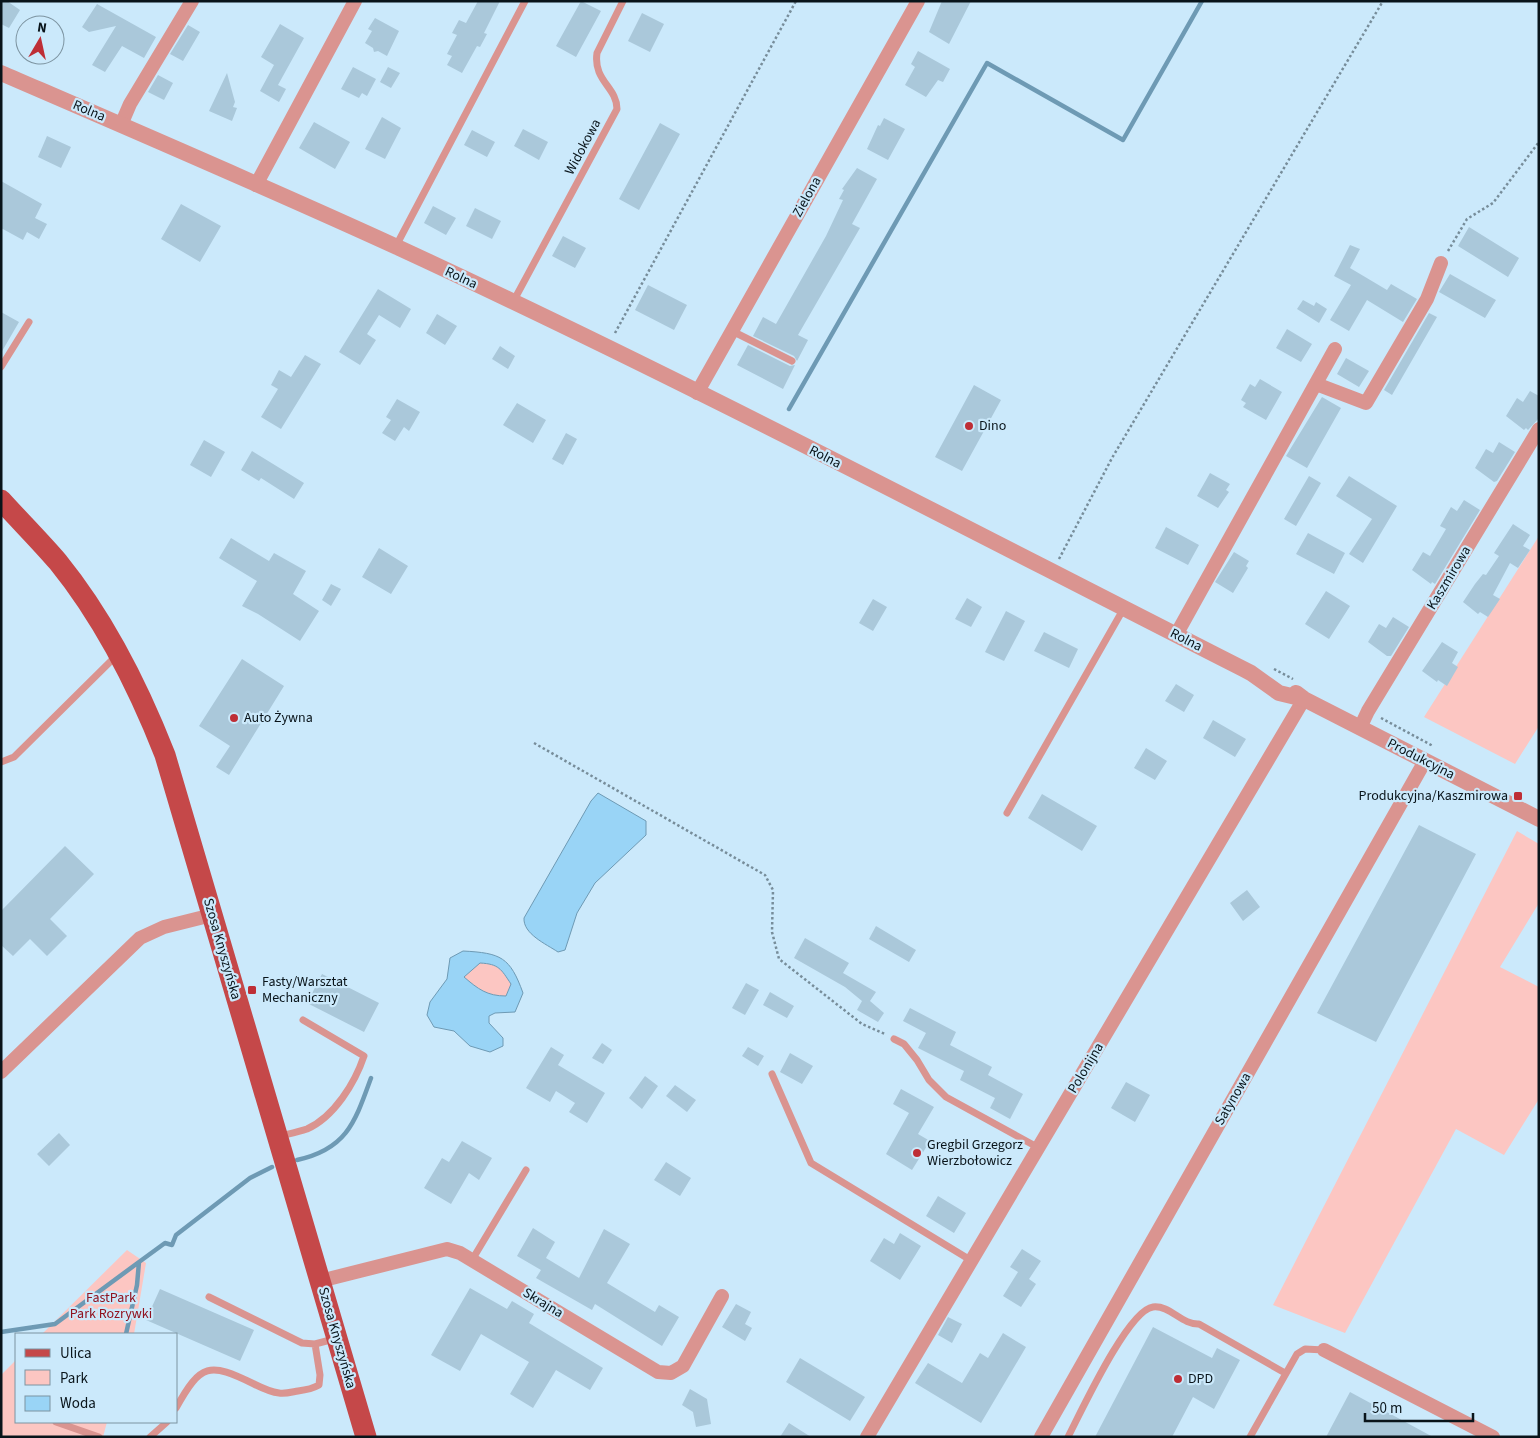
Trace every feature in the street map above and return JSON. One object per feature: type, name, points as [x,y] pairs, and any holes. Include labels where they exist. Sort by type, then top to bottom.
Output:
[{"type":"main road","name":"Szosa Knyszyńska","points":[[1,500],[57,562],[90,605],[119,653],[146,707],[165,755],[366,1437]]},
{"type":"street","points":[[121,125],[130,104],[192,1]]},
{"type":"street","points":[[256,185],[355,1]]},
{"type":"street","name":"Zielona","points":[[697,393],[918,1]]},
{"type":"street","name":"Rolna","points":[[1,73],[396,247],[513,302],[1052,571],[1251,673],[1279,693],[1304,699]]},
{"type":"street","points":[[1316,384],[1366,403],[1427,299],[1442,263]]},
{"type":"street","points":[[1176,635],[1336,350]]},
{"type":"street","name":"Kaszmirowa","points":[[1360,728],[1368,711],[1539,429]]},
{"type":"street","name":"Produkcyjna","points":[[1304,699],[1539,819]]},
{"type":"street","name":"Polonijna","points":[[867,1437],[1304,699]]},
{"type":"street","name":"Satynowa","points":[[1041,1437],[1425,761]]},
{"type":"street","points":[[1,1072],[140,938],[164,927],[212,915]]},
{"type":"street","name":"Skrajna","points":[[320,1282],[447,1250],[460,1253],[658,1372],[671,1373],[683,1366],[722,1296]]},
{"type":"street","points":[[1324,1350],[1493,1437]]},
{"type":"lane","points":[[396,247],[525,1]]},
{"type":"lane","name":"Widokowa","points":[[513,302],[617,109],[617,102],[600,76],[596,60],[597,53],[623,1]]},
{"type":"lane","points":[[1,367],[29,322]]},
{"type":"lane","points":[[732,331],[792,362]]},
{"type":"lane","points":[[1007,813],[1124,608]]},
{"type":"lane","points":[[1,762],[14,758],[119,653]]},
{"type":"lane","points":[[277,1137],[307,1129],[329,1114],[355,1077],[364,1056],[302,1020]]},
{"type":"lane","points":[[894,1038],[904,1044],[917,1060],[929,1080],[946,1097],[1039,1148]]},
{"type":"lane","points":[[772,1074],[811,1163],[972,1261]]},
{"type":"lane","points":[[472,1260],[526,1170]]},
{"type":"lane","points":[[209,1297],[302,1343],[315,1344],[337,1339]]},
{"type":"lane","points":[[1068,1437],[1120,1340],[1138,1315],[1153,1307],[1165,1309],[1192,1324],[1199,1324],[1285,1373]]},
{"type":"lane","points":[[178,1404],[188,1386],[201,1374],[213,1369],[225,1370],[270,1392],[281,1394],[313,1389],[319,1384],[320,1375],[315,1344]]},
{"type":"lane","points":[[1250,1437],[1297,1354],[1305,1350],[1324,1350]]},
{"type":"lane","points":[[59,1423],[99,1437]]},
{"type":"lane","points":[[153,1436],[166,1423]]},
{"type":"path","points":[[607,349],[796,1]]},
{"type":"path","points":[[1052,571],[1117,450],[1383,1]]},
{"type":"path","points":[[1442,263],[1467,219],[1493,203],[1539,142]]},
{"type":"path","points":[[534,743],[765,875],[773,890],[772,932],[779,959],[862,1024],[894,1038]]},
{"type":"green space","points":[[1539,536],[1539,726],[1515,764],[1424,717]]},
{"type":"green space","points":[[1517,831],[1539,844],[1539,903],[1500,967],[1539,987],[1539,1099],[1504,1155],[1456,1129],[1345,1333],[1273,1305]]},
{"type":"green space","points":[[480,963],[496,966],[505,975],[512,984],[506,996],[493,995],[483,991],[464,977]]},
{"type":"green space","name":"FastPark Park Rozrywki","points":[[127,1250],[146,1263],[134,1333],[43,1333]]},
{"type":"green space","points":[[15,1361],[15,1423],[107,1423],[103,1437],[1,1437],[1,1375]]},
{"type":"water","points":[[598,793],[646,821],[646,835],[595,883],[577,913],[565,950],[558,952],[531,934],[527,929],[524,918],[591,801]]},
{"type":"water","points":[[463,951],[487,953],[502,959],[513,972],[523,993],[515,1012],[495,1013],[489,1016],[489,1023],[503,1038],[503,1046],[490,1052],[470,1046],[454,1031],[434,1027],[427,1015],[430,1002],[447,979],[450,958]],"holes":[[[480,963],[496,966],[505,975],[511,984],[506,996],[493,995],[483,991],[464,977]]]},
{"type":"building","points":[[1,1],[7,1],[20,10],[15,15],[9,28],[1,24]]},
{"type":"building","points":[[478,1],[500,1],[484,33],[487,34],[480,47],[477,46],[462,73],[447,65],[452,56],[447,54],[457,35],[452,33],[459,20],[466,23]]},
{"type":"building","points":[[581,1],[601,11],[576,57],[556,46]]},
{"type":"building","points":[[942,1],[971,1],[949,44],[929,32]]},
{"type":"building","points":[[97,4],[156,37],[144,58],[122,46],[105,72],[92,65],[116,26],[89,32],[82,27]]},
{"type":"building","points":[[642,13],[664,24],[650,52],[628,41]]},
{"type":"building","points":[[375,18],[399,31],[387,56],[378,51],[374,52],[373,48],[365,43],[372,31],[368,29]]},
{"type":"building","points":[[280,24],[304,38],[278,85],[286,89],[279,102],[260,91],[274,65],[261,57]]},
{"type":"building","points":[[188,25],[200,32],[183,61],[170,54]]},
{"type":"building","points":[[918,51],[950,69],[943,82],[938,80],[926,97],[905,85],[915,67],[911,64]]},
{"type":"building","points":[[353,67],[376,79],[367,96],[362,93],[359,98],[341,89]]},
{"type":"building","points":[[388,67],[400,73],[391,88],[380,82]]},
{"type":"building","points":[[227,73],[235,102],[233,107],[237,108],[232,121],[209,111]]},
{"type":"building","points":[[158,75],[173,83],[164,100],[148,92]]},
{"type":"building","points":[[382,117],[401,128],[385,159],[365,149]]},
{"type":"building","points":[[884,118],[905,129],[888,160],[867,149],[878,125],[880,126]]},
{"type":"building","points":[[314,122],[350,142],[335,169],[299,148]]},
{"type":"building","points":[[660,123],[680,134],[639,210],[619,199]]},
{"type":"building","points":[[523,129],[548,142],[539,160],[514,146]]},
{"type":"building","points":[[472,130],[495,142],[487,157],[464,145]]},
{"type":"building","points":[[47,136],[71,147],[61,168],[38,157]]},
{"type":"building","points":[[857,168],[877,179],[852,224],[860,228],[798,335],[808,340],[797,361],[794,356],[753,336],[763,317],[776,324],[826,236],[843,200],[839,199],[844,190],[842,189]]},
{"type":"building","points":[[1,181],[42,204],[35,218],[47,224],[39,239],[27,232],[23,240],[1,228]]},
{"type":"building","points":[[181,204],[221,226],[200,262],[161,239]]},
{"type":"building","points":[[433,206],[456,218],[446,235],[424,223]]},
{"type":"building","points":[[475,208],[501,221],[492,239],[466,226]]},
{"type":"building","points":[[1469,227],[1519,258],[1508,277],[1458,246]]},
{"type":"building","points":[[563,236],[586,248],[575,268],[552,256]]},
{"type":"building","points":[[1350,245],[1360,249],[1350,268],[1387,290],[1391,284],[1417,299],[1403,322],[1367,300],[1349,331],[1330,320],[1351,285],[1334,276]]},
{"type":"building","points":[[1450,274],[1496,300],[1485,318],[1439,292]]},
{"type":"building","points":[[648,285],[687,305],[674,330],[635,310]]},
{"type":"building","points":[[378,289],[411,309],[400,328],[379,315],[367,334],[376,340],[360,365],[339,352]]},
{"type":"building","points":[[1303,300],[1314,306],[1316,302],[1327,309],[1319,323],[1297,309]]},
{"type":"building","points":[[1,312],[19,322],[1,353]]},
{"type":"building","points":[[1429,313],[1437,317],[1392,395],[1384,390]]},
{"type":"building","points":[[437,314],[457,326],[445,345],[426,333]]},
{"type":"building","points":[[1287,329],[1312,344],[1301,362],[1276,348]]},
{"type":"building","points":[[748,345],[790,366],[795,365],[783,389],[737,365]]},
{"type":"building","points":[[500,346],[515,356],[508,369],[492,359]]},
{"type":"building","points":[[305,355],[321,364],[281,429],[261,417],[278,389],[271,385],[279,370],[291,377]]},
{"type":"building","points":[[1346,358],[1369,371],[1359,387],[1337,374]]},
{"type":"building","points":[[1260,379],[1282,392],[1266,420],[1243,407],[1246,403],[1241,400],[1250,384],[1255,387]]},
{"type":"building","name":"Dino","points":[[974,385],[1001,400],[962,471],[935,457]]},
{"type":"building","points":[[1530,391],[1539,396],[1539,418],[1528,430],[1526,428],[1524,430],[1506,416],[1517,398],[1523,402]]},
{"type":"building","points":[[1322,397],[1341,408],[1307,468],[1286,456]]},
{"type":"building","points":[[397,399],[420,412],[409,431],[404,427],[395,441],[382,433],[391,420],[386,417]]},
{"type":"building","points":[[517,403],[546,420],[533,443],[503,425]]},
{"type":"building","points":[[566,433],[577,439],[563,465],[552,459]]},
{"type":"building","points":[[204,440],[225,452],[211,477],[190,465]]},
{"type":"building","points":[[1499,442],[1515,452],[1497,481],[1494,482],[1475,468],[1486,449],[1493,453]]},
{"type":"building","points":[[252,451],[304,483],[294,499],[261,478],[259,481],[241,470]]},
{"type":"building","points":[[1210,473],[1230,484],[1226,490],[1229,492],[1218,508],[1197,496]]},
{"type":"building","points":[[1309,476],[1321,483],[1296,526],[1284,519]]},
{"type":"building","points":[[1349,476],[1397,506],[1363,563],[1349,554],[1372,519],[1336,496]]},
{"type":"building","points":[[1464,500],[1480,510],[1435,584],[1432,582],[1431,584],[1412,570],[1423,552],[1430,556],[1446,529],[1440,526],[1451,507],[1457,511]]},
{"type":"building","points":[[1513,524],[1530,535],[1523,546],[1530,550],[1518,568],[1510,563],[1493,595],[1500,599],[1488,617],[1480,612],[1478,614],[1463,602],[1475,584],[1483,574],[1486,575],[1499,556],[1494,553]]},
{"type":"building","points":[[1166,527],[1199,545],[1188,565],[1155,548]]},
{"type":"building","points":[[1308,533],[1345,553],[1334,574],[1296,554]]},
{"type":"building","points":[[231,538],[269,561],[274,553],[306,571],[293,594],[319,611],[300,641],[242,606],[257,581],[219,558]]},
{"type":"building","points":[[379,548],[408,566],[391,594],[362,577]]},
{"type":"building","points":[[1234,552],[1249,561],[1246,566],[1248,568],[1233,593],[1215,582]]},
{"type":"building","points":[[331,584],[341,589],[331,606],[322,600]]},
{"type":"building","points":[[1326,591],[1350,606],[1329,639],[1305,624]]},
{"type":"building","points":[[967,598],[982,607],[971,627],[955,619]]},
{"type":"building","points":[[873,599],[887,607],[873,631],[859,623]]},
{"type":"building","points":[[1006,611],[1025,621],[1004,661],[985,652]]},
{"type":"building","points":[[1393,617],[1409,627],[1391,656],[1387,656],[1368,642],[1379,624],[1386,628]]},
{"type":"building","points":[[1044,632],[1078,649],[1069,668],[1034,651]]},
{"type":"building","points":[[1442,642],[1458,652],[1452,663],[1458,667],[1447,686],[1438,680],[1437,682],[1422,671]]},
{"type":"building","points":[[242,659],[284,686],[229,775],[216,767],[230,746],[199,726]]},
{"type":"building","points":[[1176,684],[1194,695],[1184,712],[1165,701]]},
{"type":"building","points":[[1213,720],[1246,739],[1235,757],[1203,738]]},
{"type":"building","points":[[1146,748],[1167,761],[1155,780],[1134,768]]},
{"type":"building","points":[[1042,794],[1097,826],[1082,851],[1028,818]]},
{"type":"building","points":[[1419,825],[1476,854],[1376,1042],[1317,1013]]},
{"type":"building","points":[[65,846],[94,874],[50,919],[67,936],[47,956],[30,939],[13,956],[1,945],[1,911]]},
{"type":"building","points":[[1247,890],[1260,907],[1243,921],[1230,903]]},
{"type":"building","points":[[876,926],[916,950],[909,962],[869,939]]},
{"type":"building","points":[[805,938],[849,963],[843,973],[876,992],[870,1001],[884,1013],[878,1022],[857,1010],[862,1001],[845,987],[794,958]]},
{"type":"building","points":[[322,974],[379,1003],[364,1032],[307,1003]]},
{"type":"building","points":[[746,983],[759,990],[745,1015],[732,1008]]},
{"type":"building","points":[[770,992],[794,1006],[787,1018],[763,1005]]},
{"type":"building","points":[[910,1008],[956,1032],[950,1045],[992,1067],[988,1075],[1023,1094],[1010,1119],[990,1108],[995,1098],[960,1080],[964,1071],[918,1048],[926,1033],[903,1021]]},
{"type":"building","points":[[602,1043],[612,1050],[603,1064],[592,1058]]},
{"type":"building","points":[[551,1047],[564,1055],[558,1065],[605,1093],[587,1123],[569,1112],[575,1103],[556,1091],[550,1102],[526,1088]]},
{"type":"building","points":[[748,1047],[764,1056],[758,1066],[742,1056]]},
{"type":"building","points":[[790,1053],[813,1066],[802,1084],[780,1072]]},
{"type":"building","points":[[645,1076],[658,1086],[642,1109],[629,1098]]},
{"type":"building","points":[[1126,1082],[1150,1095],[1135,1122],[1111,1108]]},
{"type":"building","points":[[675,1085],[696,1100],[687,1112],[666,1096]]},
{"type":"building","points":[[901,1089],[934,1107],[918,1134],[930,1141],[912,1170],[886,1154],[909,1113],[893,1104]]},
{"type":"building","points":[[59,1133],[70,1145],[49,1166],[37,1154]]},
{"type":"building","points":[[462,1141],[492,1158],[479,1180],[469,1173],[451,1204],[424,1188],[442,1158],[449,1162]]},
{"type":"building","points":[[666,1162],[691,1178],[680,1196],[654,1180]]},
{"type":"building","points":[[938,1196],[966,1213],[954,1233],[926,1216]]},
{"type":"building","points":[[533,1228],[555,1242],[546,1258],[579,1278],[604,1229],[630,1244],[607,1283],[655,1312],[659,1305],[679,1317],[662,1346],[595,1304],[592,1310],[536,1278],[541,1270],[517,1256]]},
{"type":"building","points":[[900,1233],[921,1246],[900,1280],[870,1261],[884,1238],[894,1244]]},
{"type":"building","points":[[1022,1249],[1041,1261],[1029,1279],[1036,1284],[1021,1307],[1003,1296],[1018,1272],[1010,1267]]},
{"type":"building","points":[[470,1288],[507,1309],[512,1301],[534,1314],[529,1323],[603,1368],[590,1390],[556,1370],[533,1408],[510,1394],[529,1362],[481,1334],[460,1371],[431,1355]]},
{"type":"building","points":[[160,1289],[254,1330],[240,1361],[146,1320]]},
{"type":"building","points":[[736,1304],[751,1312],[745,1324],[752,1328],[745,1341],[722,1327]]},
{"type":"building","points":[[948,1317],[962,1324],[952,1343],[938,1335]]},
{"type":"building","name":"DPD","points":[[1153,1327],[1212,1358],[1217,1348],[1240,1360],[1214,1409],[1193,1397],[1172,1437],[1095,1437]]},
{"type":"building","points":[[1003,1333],[1026,1347],[981,1423],[915,1383],[928,1363],[962,1383],[980,1353],[988,1358]]},
{"type":"building","points":[[800,1358],[865,1397],[850,1421],[786,1382]]},
{"type":"building","points":[[690,1389],[707,1399],[711,1424],[696,1427],[693,1412],[682,1405]]},
{"type":"building","points":[[1350,1392],[1433,1437],[1326,1437]]},
{"type":"building","points":[[789,1423],[811,1437],[780,1437]]},
{"type":"waterway","points":[[789,409],[987,63],[1123,140],[1202,1]]},
{"type":"waterway","points":[[297,1160],[327,1149],[338,1141],[354,1120],[371,1078]]},
{"type":"waterway","points":[[139,1262],[165,1243],[172,1245],[176,1235],[250,1178],[272,1167]]},
{"type":"waterway","points":[[1,1332],[55,1324],[139,1262],[137,1285],[126,1333]]},
{"type":"place","name":"Dino","points":[[969,426]]},
{"type":"place","name":"Auto Żywna","points":[[234,718]]},
{"type":"place","name":"Produkcyjna/Kaszmirowa","points":[[1518,796]]},
{"type":"place","name":"Fasty/Warsztat Mechaniczny","points":[[252,990]]},
{"type":"place","name":"Gregbil Grzegorz Wierzbołowicz","points":[[917,1153]]},
{"type":"place","name":"DPD","points":[[1178,1379]]}]
